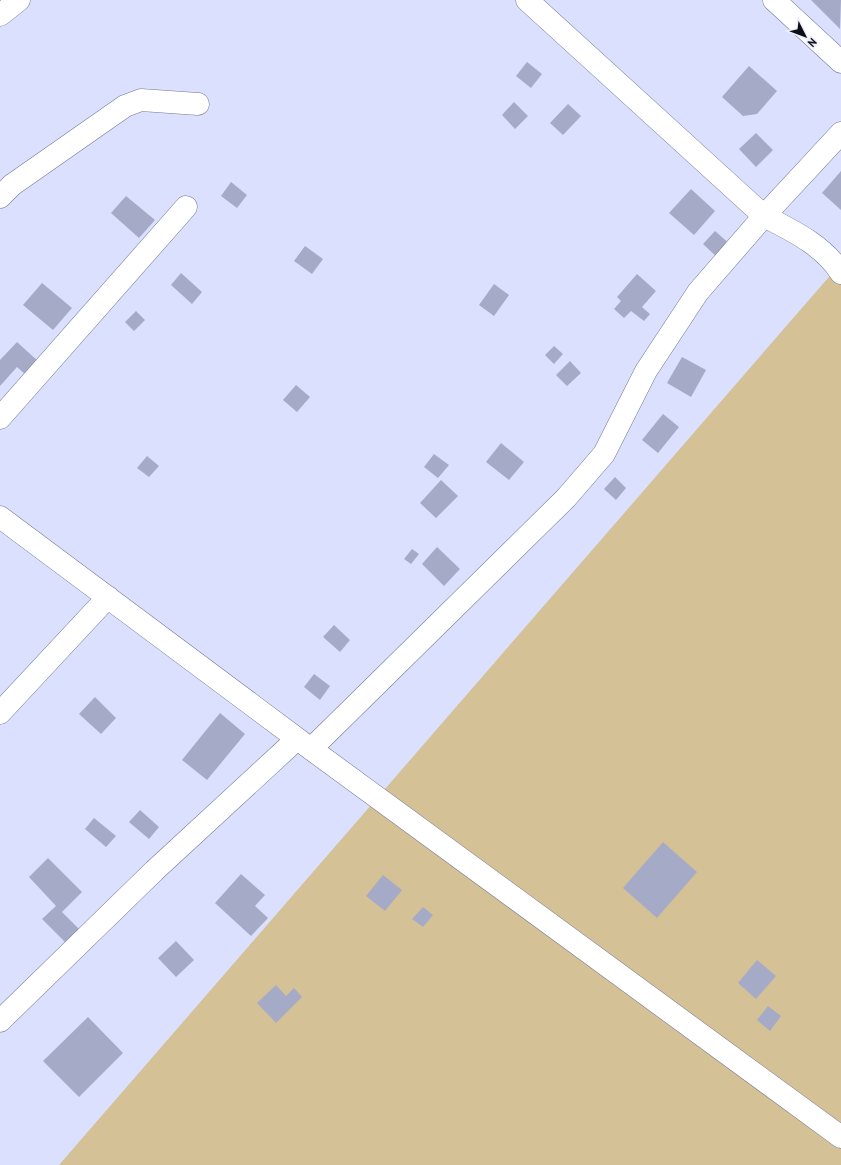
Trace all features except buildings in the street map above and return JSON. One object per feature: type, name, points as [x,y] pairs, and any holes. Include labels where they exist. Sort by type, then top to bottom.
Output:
[{"type":"street","points":[[0,15],[19,0]]},
{"type":"street","points":[[528,0],[764,216],[806,237],[834,263],[841,273]]},
{"type":"street","points":[[774,0],[841,62]]},
{"type":"street","points":[[0,197],[12,185],[125,106],[141,100],[198,104]]},
{"type":"street","points":[[0,1021],[148,877],[304,744],[566,498],[604,454],[646,371],[694,299],[764,216],[841,134]]},
{"type":"street","points":[[0,418],[186,207]]},
{"type":"street","points":[[0,517],[304,744],[841,1137]]},
{"type":"street","points":[[0,712],[108,597]]},
{"type":"shaded area","points":[[841,263],[841,1165],[59,1165]]}]
